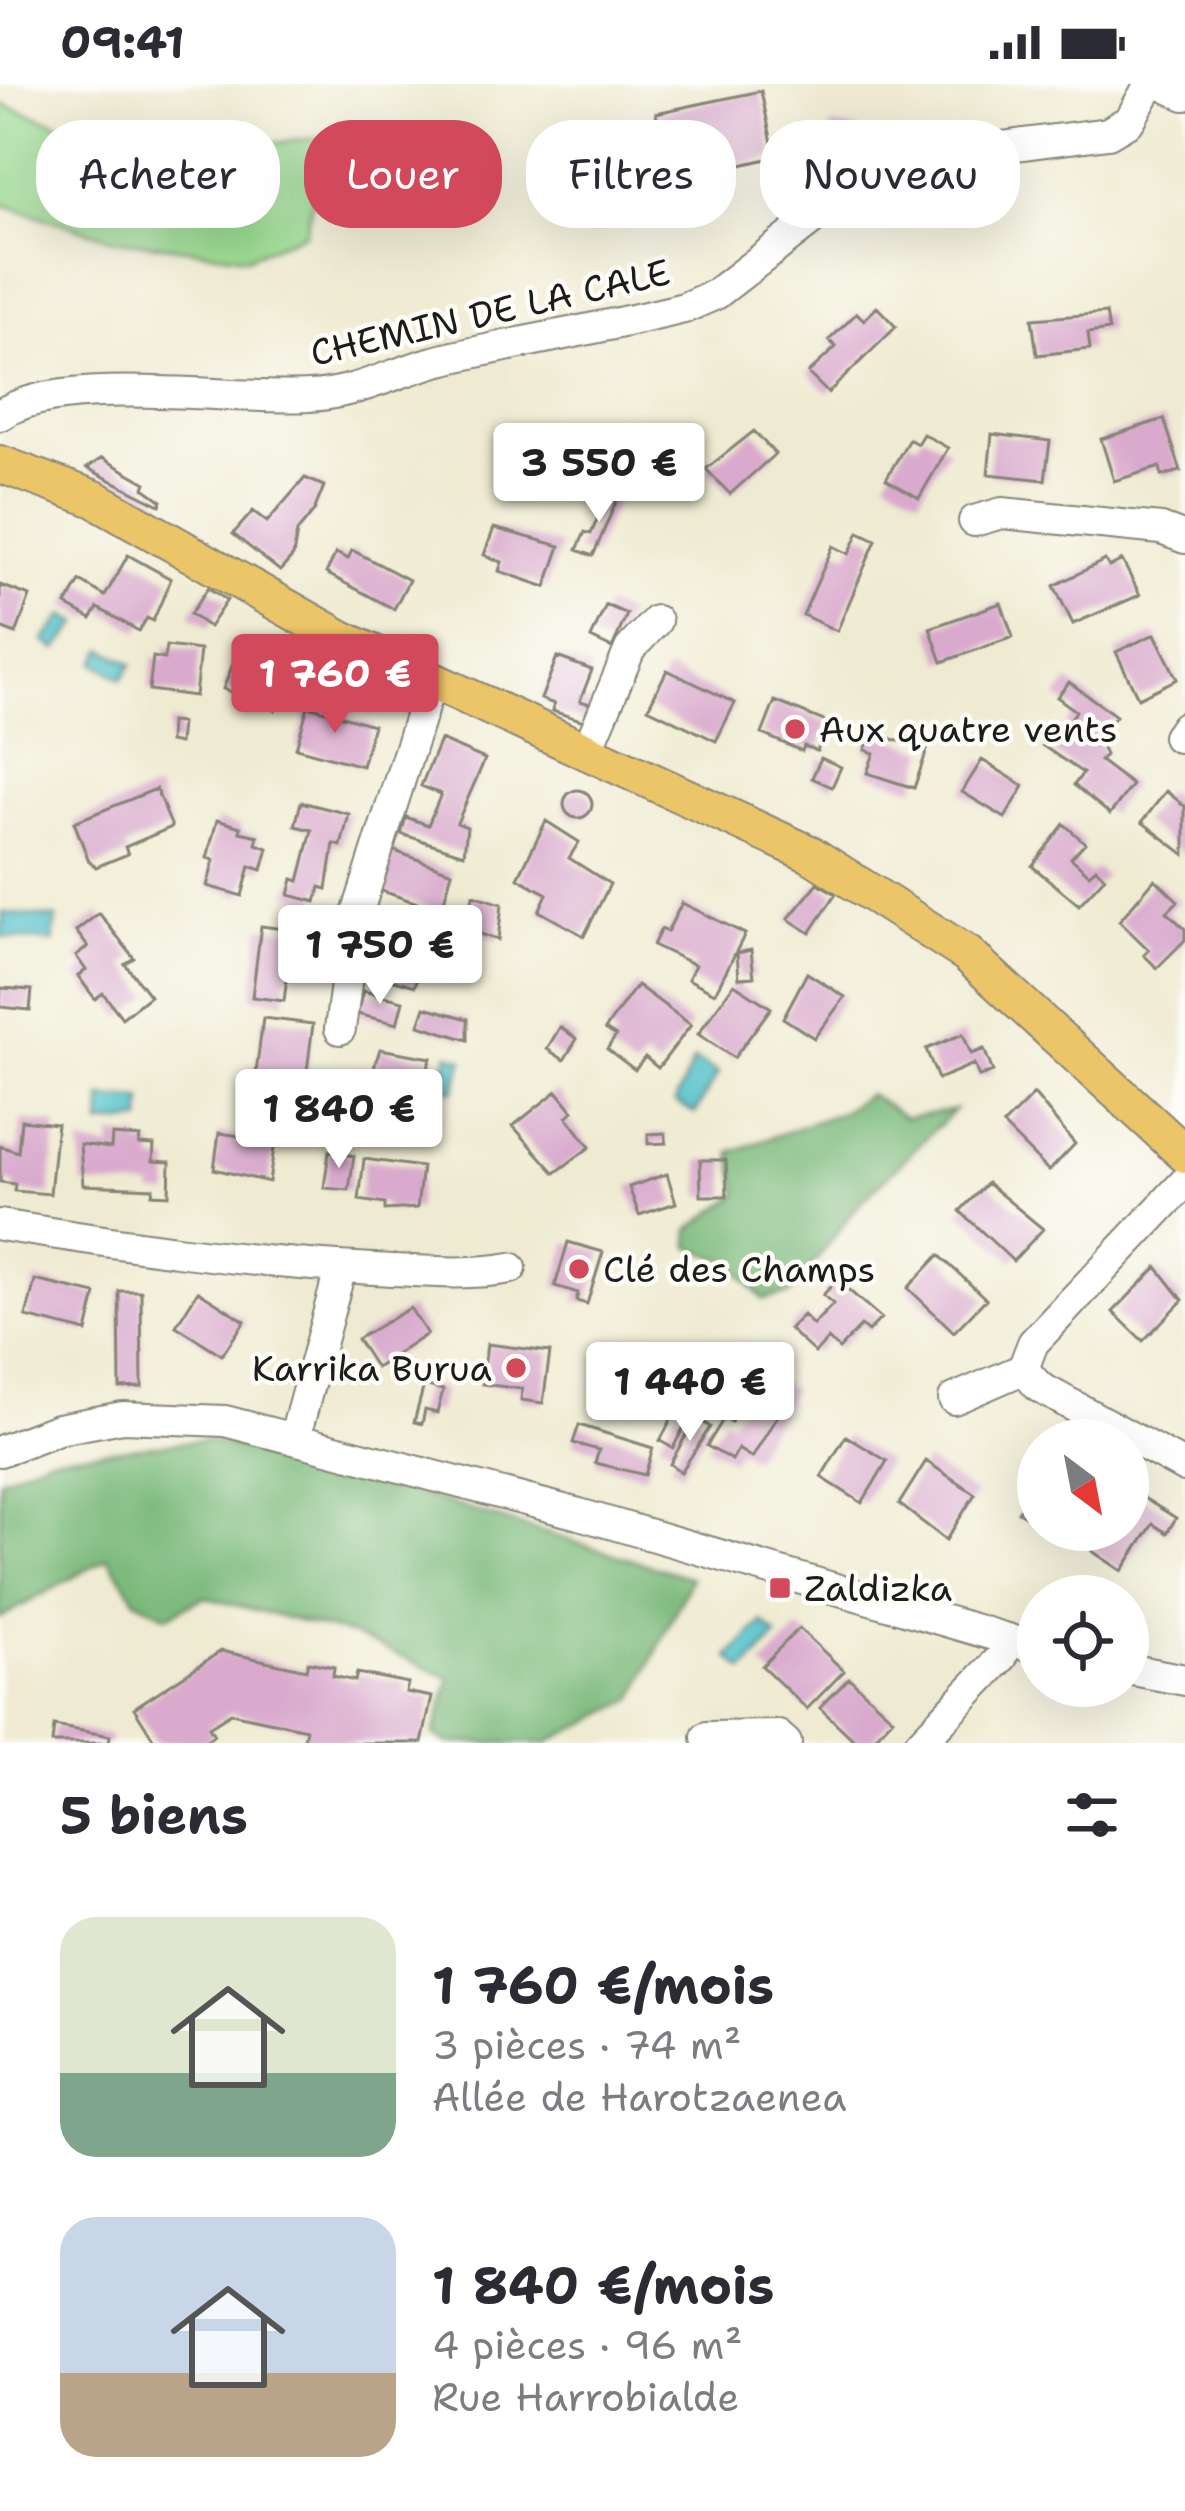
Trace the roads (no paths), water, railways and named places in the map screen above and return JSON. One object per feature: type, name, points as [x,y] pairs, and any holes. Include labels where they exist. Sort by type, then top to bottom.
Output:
[{"type":"main road","points":[[0,464],[95,499],[340,638],[431,682],[763,828],[968,955],[1185,1154]]},
{"type":"street","name":"CHEMIN DE LA CALE","points":[[0,415],[33,399],[310,396],[369,386],[437,361],[684,308],[716,294],[818,215],[1000,147],[1108,133],[1130,120],[1150,84]]},
{"type":"street","points":[[1161,84],[1185,95]]},
{"type":"street","points":[[974,521],[1002,513],[1161,529],[1185,538]]},
{"type":"street","points":[[587,751],[619,671],[656,621]]},
{"type":"street","points":[[340,1029],[354,924],[431,682]]},
{"type":"street","points":[[954,1399],[1023,1369],[1033,1342],[1185,1182]]},
{"type":"street","points":[[0,1225],[145,1248],[341,1267],[481,1274],[511,1268]]},
{"type":"street","points":[[295,1436],[341,1267]]},
{"type":"street","points":[[1023,1369],[1039,1388],[1185,1467]]},
{"type":"street","points":[[0,1451],[58,1429],[123,1417],[225,1421],[295,1436],[909,1606],[1017,1642]]},
{"type":"street","points":[[920,1743],[1001,1657],[1017,1648]]},
{"type":"street","points":[[1149,1673],[1185,1680]]},
{"type":"street","points":[[707,1736],[778,1736],[786,1743]]},
{"type":"water","points":[[522,461],[556,472],[551,487],[517,476]]},
{"type":"water","points":[[64,615],[79,623],[57,650],[44,641]]},
{"type":"water","points":[[104,649],[132,664],[122,679],[95,663]]},
{"type":"water","points":[[3,913],[56,918],[53,942],[1,937]]},
{"type":"water","points":[[449,1054],[464,1059],[454,1091],[438,1085]]},
{"type":"water","points":[[694,1060],[718,1073],[695,1113],[675,1102]]},
{"type":"water","points":[[102,1098],[143,1100],[142,1121],[101,1125]]},
{"type":"water","points":[[762,1622],[777,1636],[744,1671],[729,1657]]},
{"type":"place","name":"Aux quatre vents","points":[[795,729]]},
{"type":"place","name":"Clé des Champs","points":[[579,1269]]},
{"type":"place","name":"Karrika Burua","points":[[516,1368]]},
{"type":"place","name":"Zaldizka","points":[[780,1588]]}]
